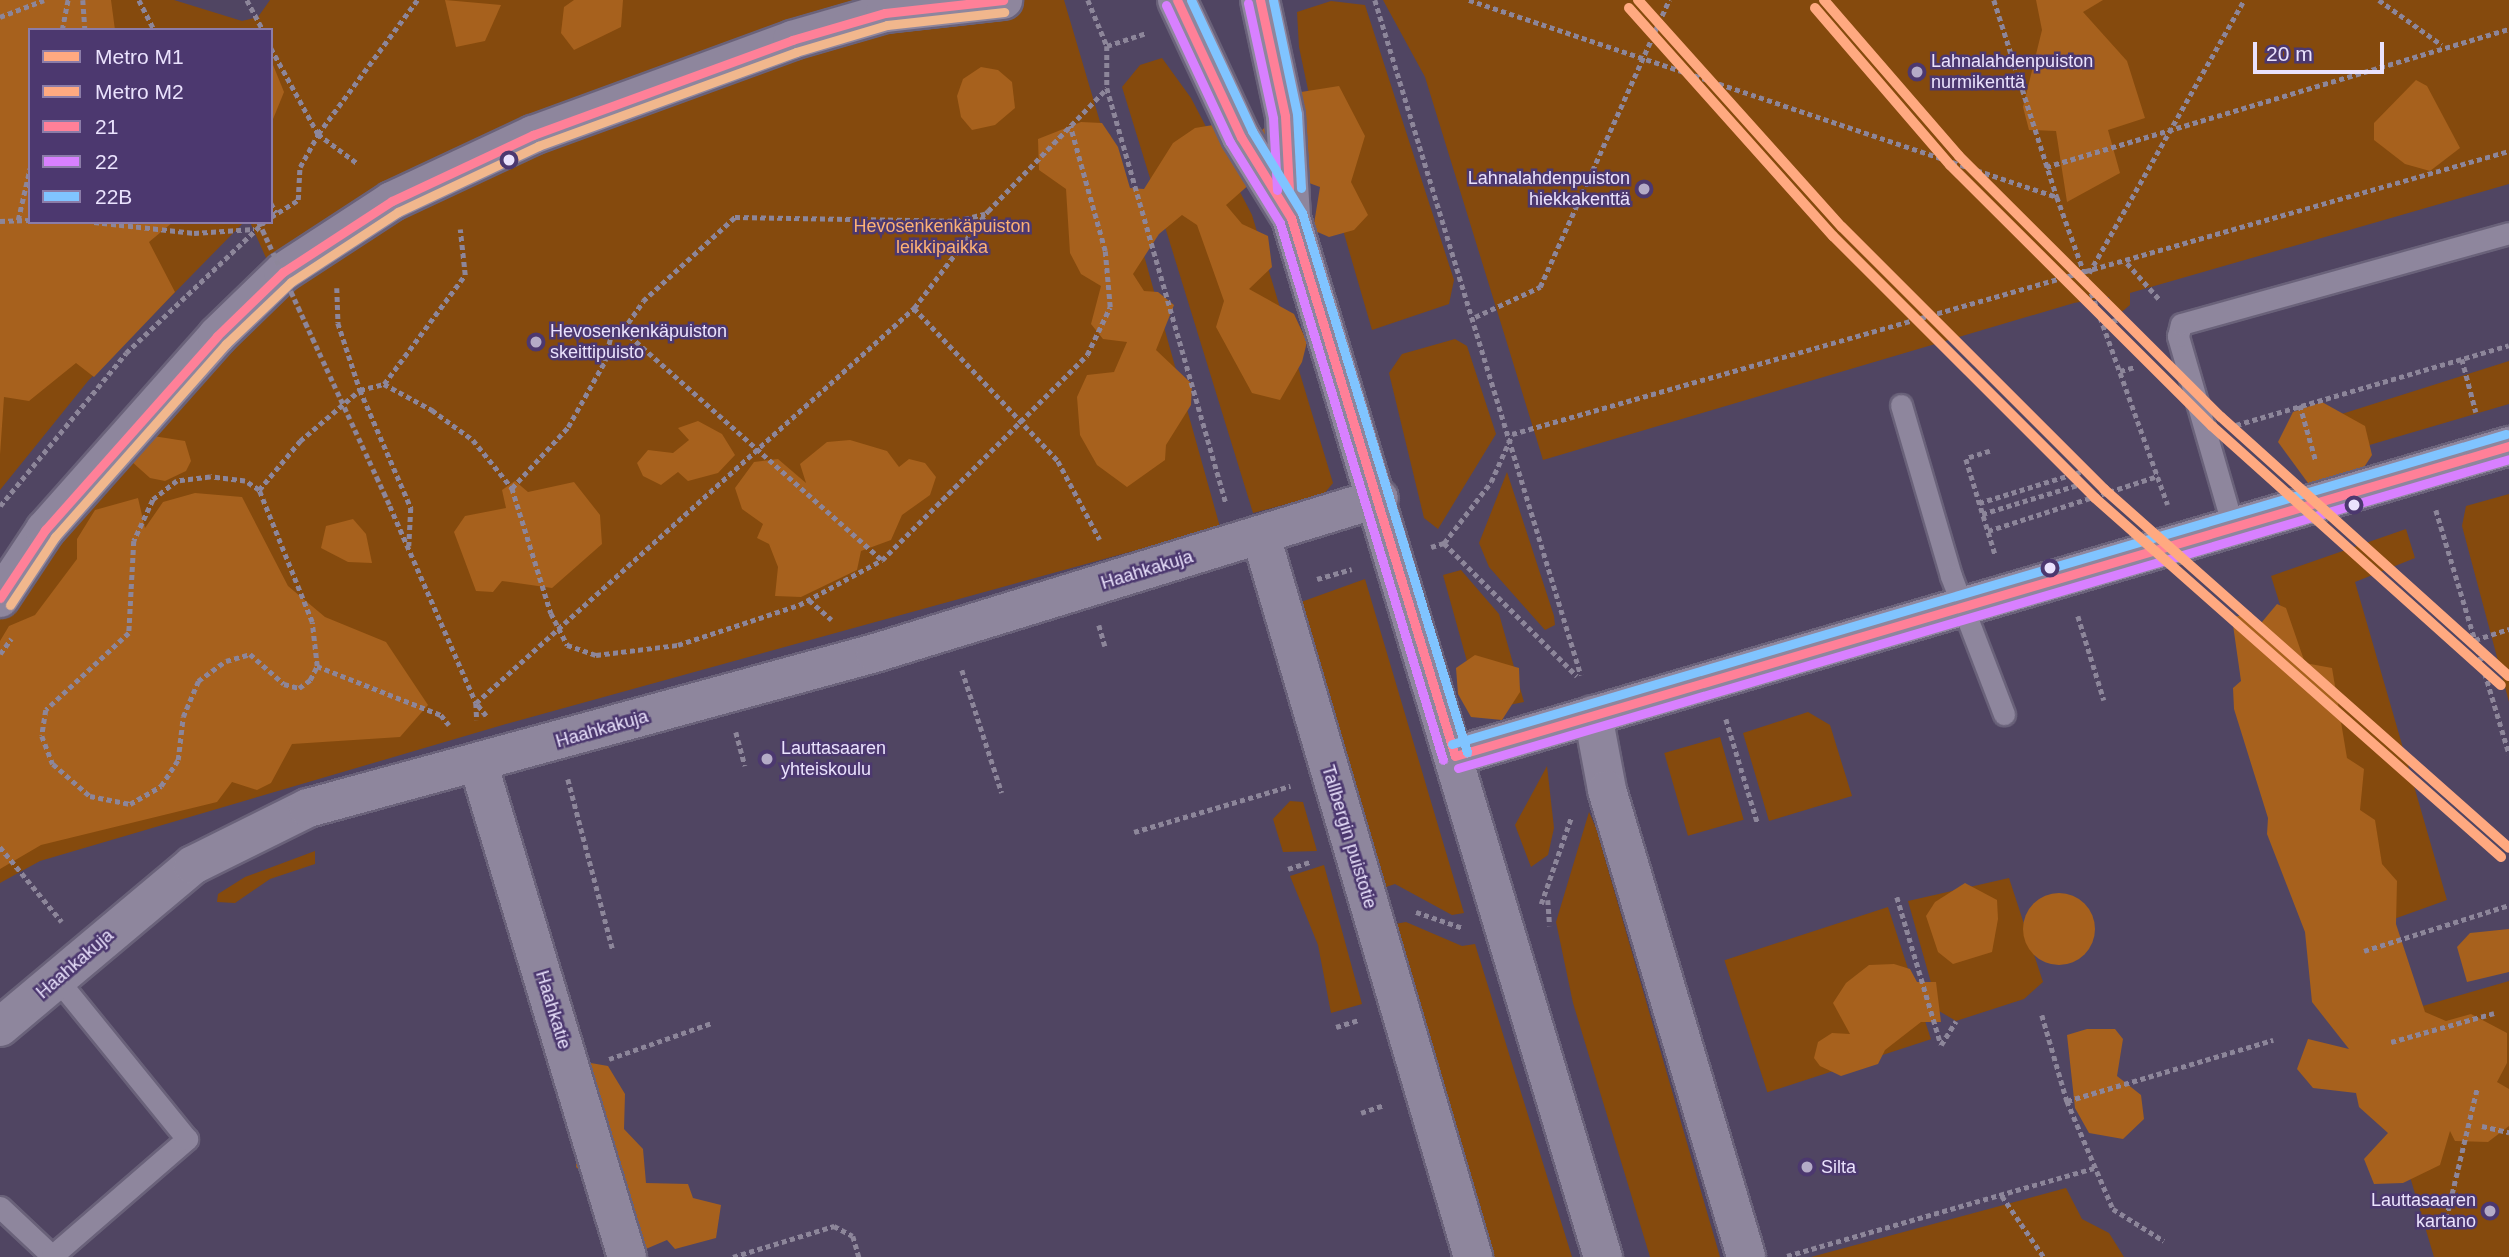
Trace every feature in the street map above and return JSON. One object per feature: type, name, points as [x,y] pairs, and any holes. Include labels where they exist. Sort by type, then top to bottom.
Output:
[{"type":"street","points":[[0,598],[45,530],[120,442],[226,327],[320,247],[392,201],[533,135],[895,6],[1003,0]]},
{"type":"street","points":[[1177,0],[1241,137],[1291,218]]},
{"type":"street","points":[[1260,0],[1285,116],[1291,218],[1379,498],[1603,1257]]},
{"type":"street","points":[[1455,756],[2509,446]]},
{"type":"street","points":[[1249,540],[1379,498]]},
{"type":"street","name":"Haahkakuja","points":[[0,1027],[193,864],[259,829],[308,808],[478,755],[949,629],[1249,540]]},
{"type":"street","name":"Tallbergin puistotie","points":[[1249,540],[1474,1257]]},
{"type":"street","points":[[1593,715],[1607,790],[1746,1257]]},
{"type":"street","name":"Haahkatie","points":[[478,755],[627,1257]]},
{"type":"lane","points":[[2233,527],[2178,336],[2181,324],[2509,233]]},
{"type":"lane","points":[[1901,405],[1965,606],[2004,714]]},
{"type":"lane","points":[[0,1207],[52,1256],[187,1139],[58,979]]},
{"type":"path","points":[[0,17],[44,0]]},
{"type":"path","points":[[62,28],[68,0]]},
{"type":"path","points":[[82,0],[85,28]]},
{"type":"path","points":[[139,0],[153,28]]},
{"type":"path","points":[[247,0],[262,28]]},
{"type":"path","points":[[274,215],[298,200],[300,167],[318,134],[417,0]]},
{"type":"path","points":[[1088,0],[1107,46],[1107,88],[1249,540]]},
{"type":"path","points":[[1375,0],[1512,434],[1583,683],[1444,543],[1491,481],[1512,434]]},
{"type":"path","points":[[1469,0],[2057,197]]},
{"type":"path","points":[[1475,317],[1540,287],[1645,59],[1669,0]]},
{"type":"path","points":[[1994,0],[2046,167],[2089,274],[2120,371],[2171,510]]},
{"type":"path","points":[[2089,274],[2244,0]]},
{"type":"path","points":[[2379,0],[2442,45]]},
{"type":"path","points":[[2046,167],[2442,45],[2509,29]]},
{"type":"path","points":[[273,52],[318,134],[357,163]]},
{"type":"path","points":[[476,703],[914,308],[986,213],[1107,88]]},
{"type":"path","points":[[384,384],[472,440],[512,488],[560,629],[568,645],[596,654],[651,648],[809,600],[881,560],[1016,421],[1087,355],[1110,307],[1105,251],[1070,126]]},
{"type":"path","points":[[1512,434],[2089,274],[2509,151]]},
{"type":"path","points":[[18,220],[28,177]]},
{"type":"path","points":[[512,488],[568,427],[605,361],[611,336],[623,330],[643,301],[735,217],[956,221],[986,213]]},
{"type":"path","points":[[0,221],[28,220]]},
{"type":"path","points":[[109,224],[194,233],[255,229]]},
{"type":"path","points":[[0,506],[126,353],[260,224]]},
{"type":"path","points":[[263,224],[409,546],[476,703],[478,755]]},
{"type":"path","points":[[260,490],[300,442],[360,390],[384,384],[465,275],[460,229]]},
{"type":"path","points":[[2127,263],[2153,292]]},
{"type":"path","points":[[337,288],[338,323],[360,390],[411,508],[409,546]]},
{"type":"path","points":[[914,308],[1016,421],[1058,461],[1087,508],[1111,581]]},
{"type":"path","points":[[2104,323],[2120,319]]},
{"type":"path","points":[[623,330],[881,560]]},
{"type":"path","points":[[2206,435],[2509,345]]},
{"type":"path","points":[[2462,359],[2478,419]]},
{"type":"path","points":[[2120,371],[2135,367]]},
{"type":"path","points":[[2300,405],[2317,467]]},
{"type":"path","points":[[1990,452],[1966,459],[1998,563]]},
{"type":"path","points":[[1979,503],[2080,472]]},
{"type":"path","points":[[1988,531],[2158,476]]},
{"type":"path","points":[[209,477],[245,481],[260,490],[312,622],[317,666],[299,688],[250,654],[226,661],[198,681],[183,717],[178,760],[161,786],[130,804],[90,796],[53,764],[42,736],[46,710],[129,633],[134,541],[153,500],[177,481],[209,477]]},
{"type":"path","points":[[1982,514],[2084,483]]},
{"type":"path","points":[[2435,506],[2509,754]]},
{"type":"path","points":[[1309,581],[1358,567]]},
{"type":"path","points":[[809,600],[842,626]]},
{"type":"path","points":[[2076,612],[2104,700]]},
{"type":"path","points":[[949,629],[1002,793]]},
{"type":"path","points":[[2475,640],[2509,629]]},
{"type":"path","points":[[317,666],[441,715],[478,755]]},
{"type":"path","points":[[1724,715],[1758,824]]},
{"type":"path","points":[[732,718],[745,766]]},
{"type":"path","points":[[565,767],[613,951]]},
{"type":"path","points":[[1134,832],[1304,782]]},
{"type":"path","points":[[1537,906],[1548,900],[1576,810],[1582,799],[1607,790]]},
{"type":"path","points":[[0,847],[87,954]]},
{"type":"path","points":[[1288,869],[1326,856]]},
{"type":"path","points":[[1897,897],[1941,1045],[1956,1021]]},
{"type":"path","points":[[2364,951],[2509,905]]},
{"type":"path","points":[[2391,1042],[2494,1013]]},
{"type":"path","points":[[1336,1027],[1373,1015]]},
{"type":"path","points":[[2042,1015],[2067,1101],[2113,1209],[2164,1241]]},
{"type":"path","points":[[572,1073],[712,1023]]},
{"type":"path","points":[[2067,1101],[2273,1041]]},
{"type":"path","points":[[2445,1227],[2477,1088]]},
{"type":"path","points":[[1361,1113],[1399,1101]]},
{"type":"path","points":[[2482,1126],[2509,1132]]},
{"type":"path","points":[[1782,1257],[2094,1168]]},
{"type":"path","points":[[2001,1196],[2044,1257]]},
{"type":"path","points":[[733,1257],[834,1226],[853,1236],[859,1257]]},
{"type":"green space","name":"Hevosenkenkäpuiston leikkipaikka","points":[[0,0],[174,0],[242,21],[258,17],[270,0],[1064,0],[1103,132],[1110,134],[1220,527],[506,724],[40,861],[0,883],[0,605],[275,278],[251,224],[273,224],[273,28],[28,28],[28,224],[242,224],[88,381],[0,490]]},
{"type":"green space","points":[[1383,0],[2509,0],[2509,184],[2130,293],[2130,305],[2118,315],[2113,316],[2109,297],[2074,303],[1543,460],[1425,77]]},
{"type":"green space","points":[[1331,1],[1365,5],[1454,280],[1449,304],[1372,330],[1323,161],[1299,47],[1297,12]]},
{"type":"green space","points":[[1162,58],[1191,98],[1252,215],[1333,483],[1324,494],[1253,513],[1122,87],[1140,65]]},
{"type":"green space","points":[[1455,339],[1467,346],[1496,434],[1438,529],[1424,518],[1389,373],[1402,354]]},
{"type":"green space","points":[[2509,361],[2509,404],[2298,466],[2288,431]]},
{"type":"green space","points":[[1507,472],[1554,616],[1555,625],[1545,630],[1489,567],[1479,543]]},
{"type":"green space","points":[[2509,494],[2509,702],[2462,526],[2466,506]]},
{"type":"green space","points":[[2406,529],[2415,558],[2355,582],[2447,900],[2380,924],[2271,576]]},
{"type":"green space","points":[[1461,570],[1499,614],[1524,702],[1504,706],[1473,683],[1443,575]]},
{"type":"green space","points":[[1365,579],[1464,913],[1452,915],[1395,884],[1383,888],[1301,602]]},
{"type":"green space","points":[[1808,712],[1830,725],[1852,796],[1769,821],[1743,733]]},
{"type":"green space","points":[[1720,737],[1744,820],[1688,836],[1664,753]]},
{"type":"green space","points":[[1547,766],[1554,828],[1548,855],[1531,867],[1515,825]]},
{"type":"green space","points":[[1290,801],[1303,802],[1317,851],[1283,852],[1273,819]]},
{"type":"green space","points":[[1589,812],[1596,828],[1720,1257],[1650,1257],[1573,1003],[1556,922]]},
{"type":"green space","points":[[315,851],[315,864],[270,879],[235,903],[217,902],[218,894],[245,877]]},
{"type":"green space","points":[[1324,865],[1362,1004],[1331,1013],[1318,945],[1290,876]]},
{"type":"green space","points":[[2009,878],[2043,982],[2024,999],[1956,1021],[1939,1011],[1908,901]]},
{"type":"green space","points":[[1888,907],[1931,1039],[1767,1092],[1724,960]]},
{"type":"green space","points":[[1406,922],[1462,946],[1475,944],[1572,1257],[1492,1257],[1395,924]]},
{"type":"green space","points":[[2509,981],[2509,1257],[2434,1257],[2364,1023]]},
{"type":"green space","points":[[2066,1188],[2082,1219],[2109,1233],[2124,1257],[1811,1257]]},
{"type":"shaded area","points":[[0,0],[111,0],[115,28],[28,28],[28,224],[171,224],[149,242],[175,292],[94,377],[76,363],[29,401],[4,397],[0,455]]},
{"type":"shaded area","points":[[445,0],[501,5],[485,41],[456,47]]},
{"type":"shaded area","points":[[574,0],[623,0],[621,27],[574,50],[561,33],[564,7]]},
{"type":"shaded area","points":[[2036,0],[2103,0],[2083,12],[2127,61],[2145,118],[2108,130],[2120,173],[2067,202],[2056,131],[2029,130],[2023,107],[2042,30]]},
{"type":"shaded area","points":[[273,65],[284,92],[273,119]]},
{"type":"shaded area","points":[[981,67],[998,70],[1012,82],[1015,108],[995,125],[972,130],[961,117],[957,96],[963,79]]},
{"type":"shaded area","points":[[2416,80],[2427,86],[2460,148],[2430,171],[2405,164],[2374,140],[2374,123]]},
{"type":"shaded area","points":[[1339,86],[1365,136],[1351,182],[1368,215],[1354,230],[1329,237],[1313,230],[1320,187],[1268,168],[1226,205],[1242,224],[1268,236],[1272,267],[1249,289],[1294,314],[1307,342],[1302,362],[1280,400],[1252,393],[1216,327],[1224,301],[1197,225],[1182,215],[1159,234],[1133,274],[1144,291],[1158,292],[1174,305],[1156,350],[1192,384],[1191,405],[1166,445],[1165,460],[1127,487],[1097,465],[1080,435],[1077,397],[1087,375],[1114,372],[1127,342],[1103,339],[1091,324],[1101,286],[1081,274],[1070,253],[1066,189],[1039,170],[1038,139],[1081,122],[1102,123],[1118,147],[1130,188],[1144,189],[1173,143],[1195,128],[1225,123],[1255,137],[1301,92]]},
{"type":"shaded area","points":[[2322,402],[2365,426],[2372,455],[2361,472],[2334,484],[2308,483],[2278,442],[2293,412]]},
{"type":"shaded area","points":[[698,421],[722,434],[735,455],[718,473],[688,481],[678,472],[661,485],[643,476],[637,463],[648,450],[673,453],[689,440],[678,428]]},
{"type":"shaded area","points":[[153,436],[185,441],[191,461],[186,471],[165,481],[150,478],[131,461]]},
{"type":"shaded area","points":[[850,440],[887,451],[899,467],[909,459],[925,463],[936,477],[930,495],[902,515],[891,540],[861,551],[857,570],[801,597],[775,596],[778,567],[769,544],[757,538],[763,524],[742,509],[735,488],[754,462],[778,459],[806,483],[800,464],[827,442]]},
{"type":"shaded area","points":[[515,481],[528,492],[574,482],[600,515],[602,544],[552,588],[502,581],[493,592],[476,591],[454,532],[465,516],[506,508],[502,490]]},
{"type":"shaded area","points":[[195,493],[242,497],[288,586],[325,617],[386,642],[428,705],[400,737],[292,744],[271,783],[257,790],[232,782],[217,802],[41,845],[0,869],[0,641],[9,626],[35,615],[77,559],[77,539],[95,510],[138,498],[145,528],[163,502]]},
{"type":"shaded area","points":[[353,519],[366,534],[372,563],[348,562],[321,548],[326,526]]},
{"type":"shaded area","points":[[2277,604],[2286,608],[2305,663],[2332,668],[2347,758],[2364,769],[2360,810],[2375,820],[2382,864],[2397,881],[2396,924],[2425,1012],[2446,1021],[2471,1014],[2507,1033],[2507,1063],[2497,1082],[2509,1089],[2509,1126],[2488,1142],[2455,1141],[2450,1131],[2440,1165],[2403,1183],[2374,1184],[2364,1159],[2388,1133],[2359,1107],[2356,1093],[2313,1088],[2297,1069],[2308,1039],[2349,1049],[2312,1002],[2305,932],[2267,834],[2268,818],[2234,709],[2233,688],[2241,681],[2232,618],[2251,612],[2263,637],[2262,622]]},
{"type":"shaded area","points":[[1475,655],[1519,668],[1520,692],[1502,720],[1471,717],[1458,694],[1456,668]]},
{"type":"shaded area","points":[[1965,883],[1997,900],[1998,919],[1992,952],[1953,964],[1938,952],[1926,916],[1935,902]]},
{"type":"shaded area","points":[[2052,893],[2066,893],[2085,903],[2095,922],[2095,936],[2085,955],[2066,965],[2052,965],[2033,955],[2023,936],[2023,922],[2033,903]]},
{"type":"shaded area","points":[[2509,929],[2509,972],[2467,982],[2457,947],[2470,933]]},
{"type":"shaded area","points":[[1894,964],[1910,969],[1917,982],[1936,982],[1941,1022],[1921,1022],[1885,1050],[1878,1064],[1841,1076],[1820,1066],[1814,1058],[1818,1042],[1832,1033],[1850,1034],[1833,1003],[1846,983],[1869,965]]},
{"type":"shaded area","points":[[2087,1029],[2115,1029],[2123,1039],[2117,1076],[2141,1095],[2144,1119],[2123,1139],[2089,1133],[2075,1108],[2067,1035]]},
{"type":"shaded area","points":[[585,1062],[608,1066],[625,1094],[624,1129],[643,1149],[646,1183],[688,1184],[693,1198],[721,1205],[716,1238],[675,1249],[667,1240],[634,1254],[594,1183],[576,1167]]},
{"type":"metro line","name":"M1","points":[[1638,0],[1842,227],[2104,489],[2509,848]]},
{"type":"metro line","name":"M1","points":[[1824,0],[1959,156],[2221,417],[2509,676]]},
{"type":"metro line","name":"M2","points":[[1629,8],[1833,236],[2095,498],[2501,857]]},
{"type":"metro line","name":"M2","points":[[1815,8],[1950,165],[2212,426],[2501,685]]},
{"type":"transit line","name":"21","points":[[0,598],[45,530],[217,336],[283,272],[392,201],[533,135],[792,40],[885,13],[1003,0]]},
{"type":"transit line","name":"21","points":[[1177,0],[1241,137],[1291,218],[1455,756]]},
{"type":"transit line","name":"22B","points":[[1191,0],[1252,131],[1302,213],[1467,752]]},
{"type":"transit line","name":"21","points":[[1260,0],[1285,116],[1289,189]]},
{"type":"transit line","name":"22B","points":[[1273,0],[1297,114],[1301,188]]},
{"type":"transit line","name":"22","points":[[1248,3],[1273,118],[1277,190]]},
{"type":"transit line","name":"22","points":[[1166,5],[1230,142],[1280,223],[1443,760]]},
{"type":"transit line","points":[[10,605],[55,537],[226,344],[291,282],[398,212],[538,146],[796,52],[887,25],[1004,12]]},
{"type":"transit line","name":"22B","points":[[1452,744],[2506,434]]},
{"type":"transit line","name":"21","points":[[1455,756],[2509,446]]},
{"type":"transit line","name":"22","points":[[1458,768],[2509,459]]},
{"type":"place","name":"Lahnalahdenpuiston nurmikenttä","points":[[1917,72]]},
{"type":"place","name":"Lahnalahdenpuiston hiekkakenttä","points":[[1644,189]]},
{"type":"place","name":"Hevosenkenkäpuiston skeittipuisto","points":[[536,342]]},
{"type":"place","name":"Lauttasaaren yhteiskoulu","points":[[767,759]]},
{"type":"place","name":"Silta","points":[[1807,1167]]},
{"type":"place","name":"Lauttasaaren kartano","points":[[2490,1211]]}]
